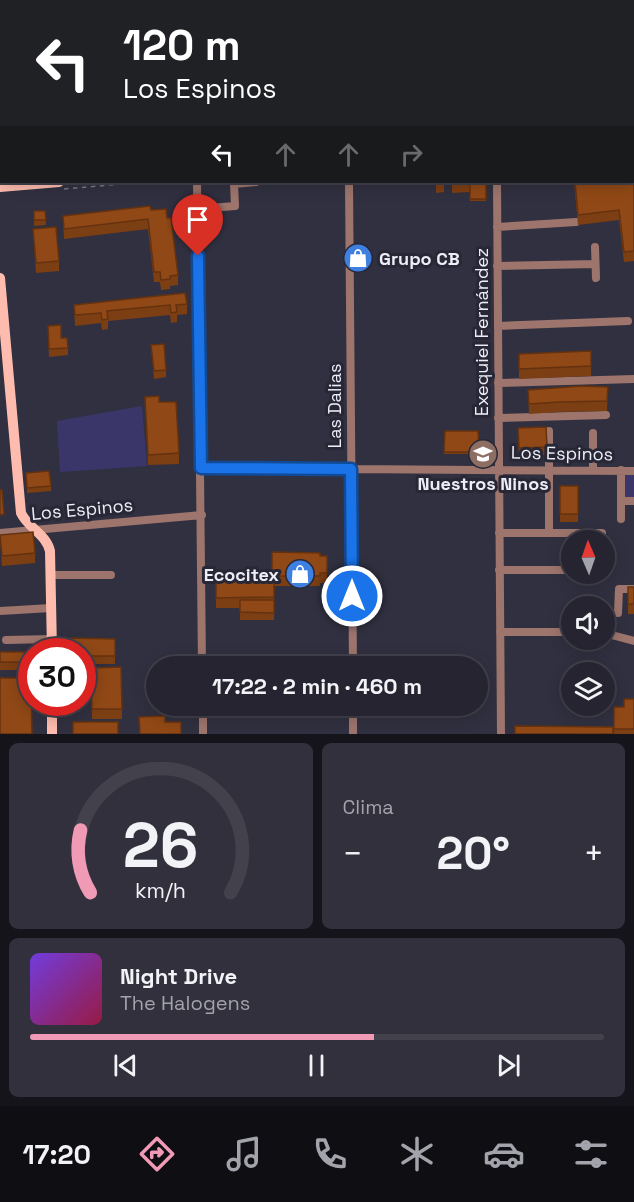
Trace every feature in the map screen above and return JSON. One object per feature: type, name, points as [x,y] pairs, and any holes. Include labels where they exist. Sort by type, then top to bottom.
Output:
[{"type":"main road","points":[[0,187],[60,186]]},
{"type":"main road","points":[[0,278],[21,511],[24,519],[45,540],[49,548],[51,638]]},
{"type":"main road","points":[[52,716],[52,734]]},
{"type":"street","points":[[197,183],[202,656]]},
{"type":"street","points":[[198,209],[235,206],[234,184],[239,183]]},
{"type":"street","name":"Las Dalias","points":[[349,183],[353,656]]},
{"type":"street","name":"Exequiel Fernández","points":[[497,183],[501,734]]},
{"type":"street","points":[[497,227],[576,222]]},
{"type":"street","points":[[595,247],[596,278]]},
{"type":"street","points":[[497,266],[596,264]]},
{"type":"street","points":[[498,326],[628,321]]},
{"type":"street","points":[[498,383],[634,379]]},
{"type":"street","points":[[498,418],[606,415]]},
{"type":"street","points":[[549,431],[549,533]]},
{"type":"street","points":[[593,433],[593,470]]},
{"type":"street","name":"Los Espinos","points":[[201,468],[634,471]]},
{"type":"street","points":[[621,471],[621,519]]},
{"type":"street","points":[[621,501],[634,501]]},
{"type":"street","name":"Los Espinos","points":[[0,533],[202,515]]},
{"type":"street","points":[[499,533],[561,533]]},
{"type":"street","points":[[499,570],[561,570]]},
{"type":"street","points":[[51,575],[111,575]]},
{"type":"street","points":[[618,613],[619,589],[634,589]]},
{"type":"street","points":[[0,611],[51,608]]},
{"type":"street","points":[[500,632],[561,632]]},
{"type":"street","points":[[615,636],[634,641]]},
{"type":"street","points":[[6,640],[18,640]]},
{"type":"street","points":[[203,716],[203,734]]},
{"type":"street","points":[[353,716],[353,734]]},
{"type":"path","points":[[60,186],[124,183]]},
{"type":"shaded area","points":[[142,406],[147,466],[60,472],[57,421]]},
{"type":"shaded area","points":[[621,470],[634,471],[634,501],[621,501]]},
{"type":"building","points":[[470,183],[486,183],[486,199],[470,199]]},
{"type":"building","points":[[575,183],[634,183],[634,251],[624,252],[619,210],[578,215]]},
{"type":"building","points":[[150,206],[151,210],[166,209],[167,218],[171,218],[178,275],[170,276],[170,279],[161,280],[160,272],[154,272],[148,219],[64,229],[63,216]]},
{"type":"building","points":[[34,211],[45,211],[46,220],[34,220]]},
{"type":"building","points":[[56,227],[59,261],[36,263],[33,229]]},
{"type":"building","points":[[185,293],[187,304],[176,305],[177,312],[171,313],[170,305],[107,311],[108,319],[102,320],[101,313],[75,315],[74,305]]},
{"type":"building","points":[[61,325],[61,338],[67,338],[68,348],[49,349],[48,326]]},
{"type":"building","points":[[164,344],[166,370],[154,371],[151,345]]},
{"type":"building","points":[[591,351],[591,366],[519,369],[519,354]]},
{"type":"building","points":[[582,386],[608,387],[607,401],[529,404],[528,390]]},
{"type":"building","points":[[159,396],[159,402],[176,402],[179,453],[148,455],[145,397]]},
{"type":"building","points":[[546,427],[547,447],[519,448],[518,428]]},
{"type":"building","points":[[445,431],[478,431],[479,452],[444,452]]},
{"type":"building","points":[[49,471],[51,486],[27,488],[26,473]]},
{"type":"building","points":[[560,486],[578,486],[578,514],[560,514]]},
{"type":"building","points":[[0,490],[2,490],[4,514],[0,515]]},
{"type":"building","points":[[33,532],[35,553],[2,556],[0,535]]},
{"type":"building","points":[[272,552],[320,553],[320,556],[327,556],[327,573],[320,573],[320,576],[272,576]]},
{"type":"building","points":[[216,581],[274,581],[274,597],[216,598]]},
{"type":"building","points":[[628,587],[634,587],[634,604],[628,604]]},
{"type":"building","points":[[240,600],[274,600],[274,613],[240,612]]},
{"type":"building","points":[[96,639],[115,639],[115,656],[96,656]]},
{"type":"building","points":[[0,652],[18,652],[18,662],[0,662]]},
{"type":"building","points":[[121,667],[122,709],[96,709],[96,668]]},
{"type":"building","points":[[0,678],[18,678],[18,716],[32,716],[32,734],[0,734]]},
{"type":"building","points":[[624,699],[634,699],[634,729],[614,729],[615,707],[624,707]]},
{"type":"building","points":[[165,716],[165,722],[181,722],[181,734],[140,734],[139,717]]},
{"type":"building","points":[[73,722],[118,722],[118,734],[73,734]]},
{"type":"building","points":[[515,726],[613,727],[613,734],[515,734]]},
{"type":"place","name":"Grupo CB","points":[[358,258]]},
{"type":"place","name":"Nuestros Ninos","points":[[483,454]]},
{"type":"place","name":"Ecocitex","points":[[300,574]]},
{"type":"route","points":[[198,256],[201,468],[351,469],[352,596]]}]
